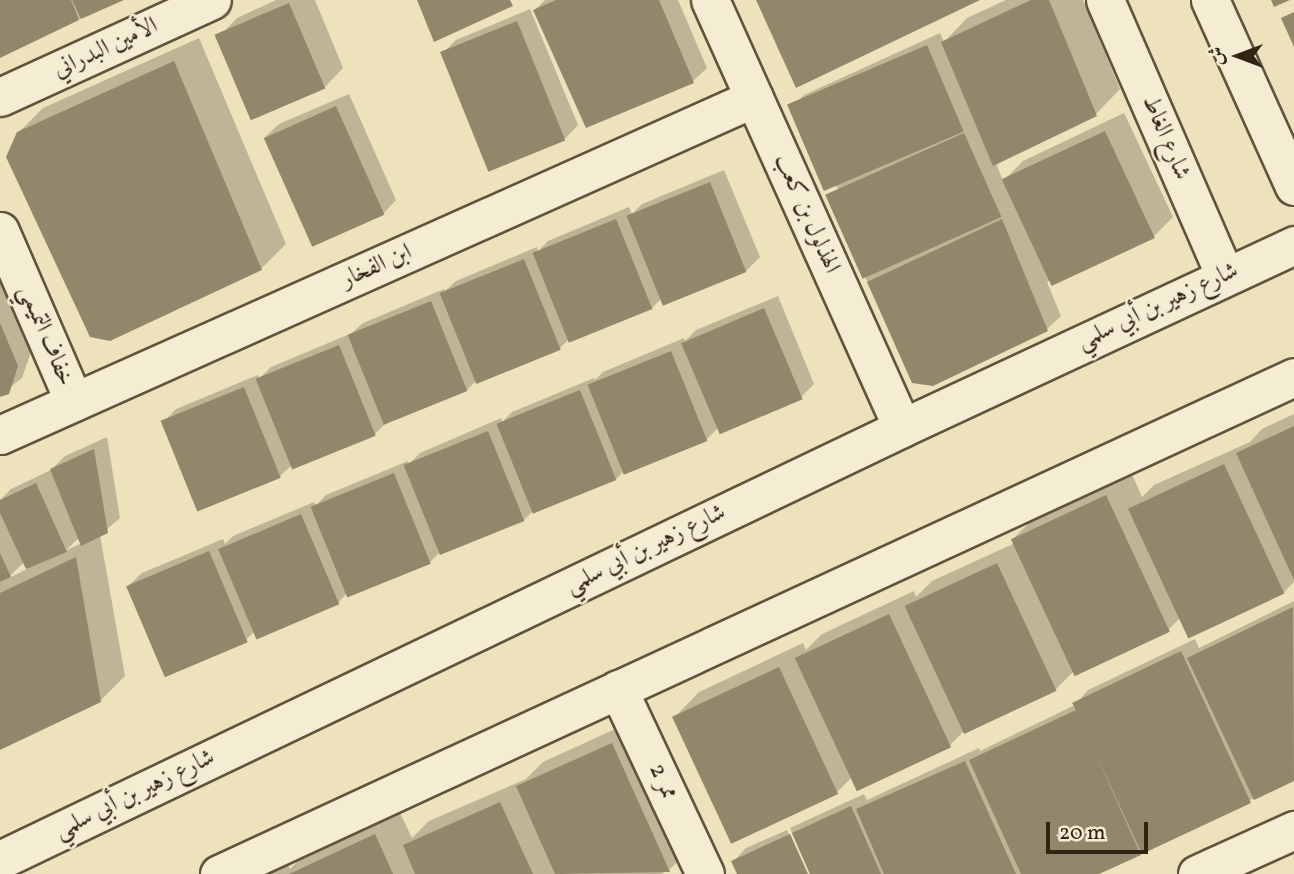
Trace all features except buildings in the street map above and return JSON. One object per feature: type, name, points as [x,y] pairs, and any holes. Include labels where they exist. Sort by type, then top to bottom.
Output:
[{"type":"street","name":"الأمين البدراني","points":[[0,97],[212,0]]},
{"type":"street","name":"الهذلول بن كعب","points":[[710,0],[902,428]]},
{"type":"street","name":"شارع الغاط","points":[[1105,0],[1225,276]]},
{"type":"street","points":[[1210,0],[1294,186]]},
{"type":"street","name":"ابن الفخار","points":[[0,435],[754,98]]},
{"type":"street","name":"خفاف التميمي","points":[[0,231],[74,402]]},
{"type":"street","name":"شارع زهير بن أبي سلمي","points":[[0,860],[902,428],[1294,245]]},
{"type":"street","points":[[219,874],[1294,377]]},
{"type":"street","name":"ممر 2","points":[[618,689],[705,874]]},
{"type":"street","points":[[1197,874],[1294,830]]}]
